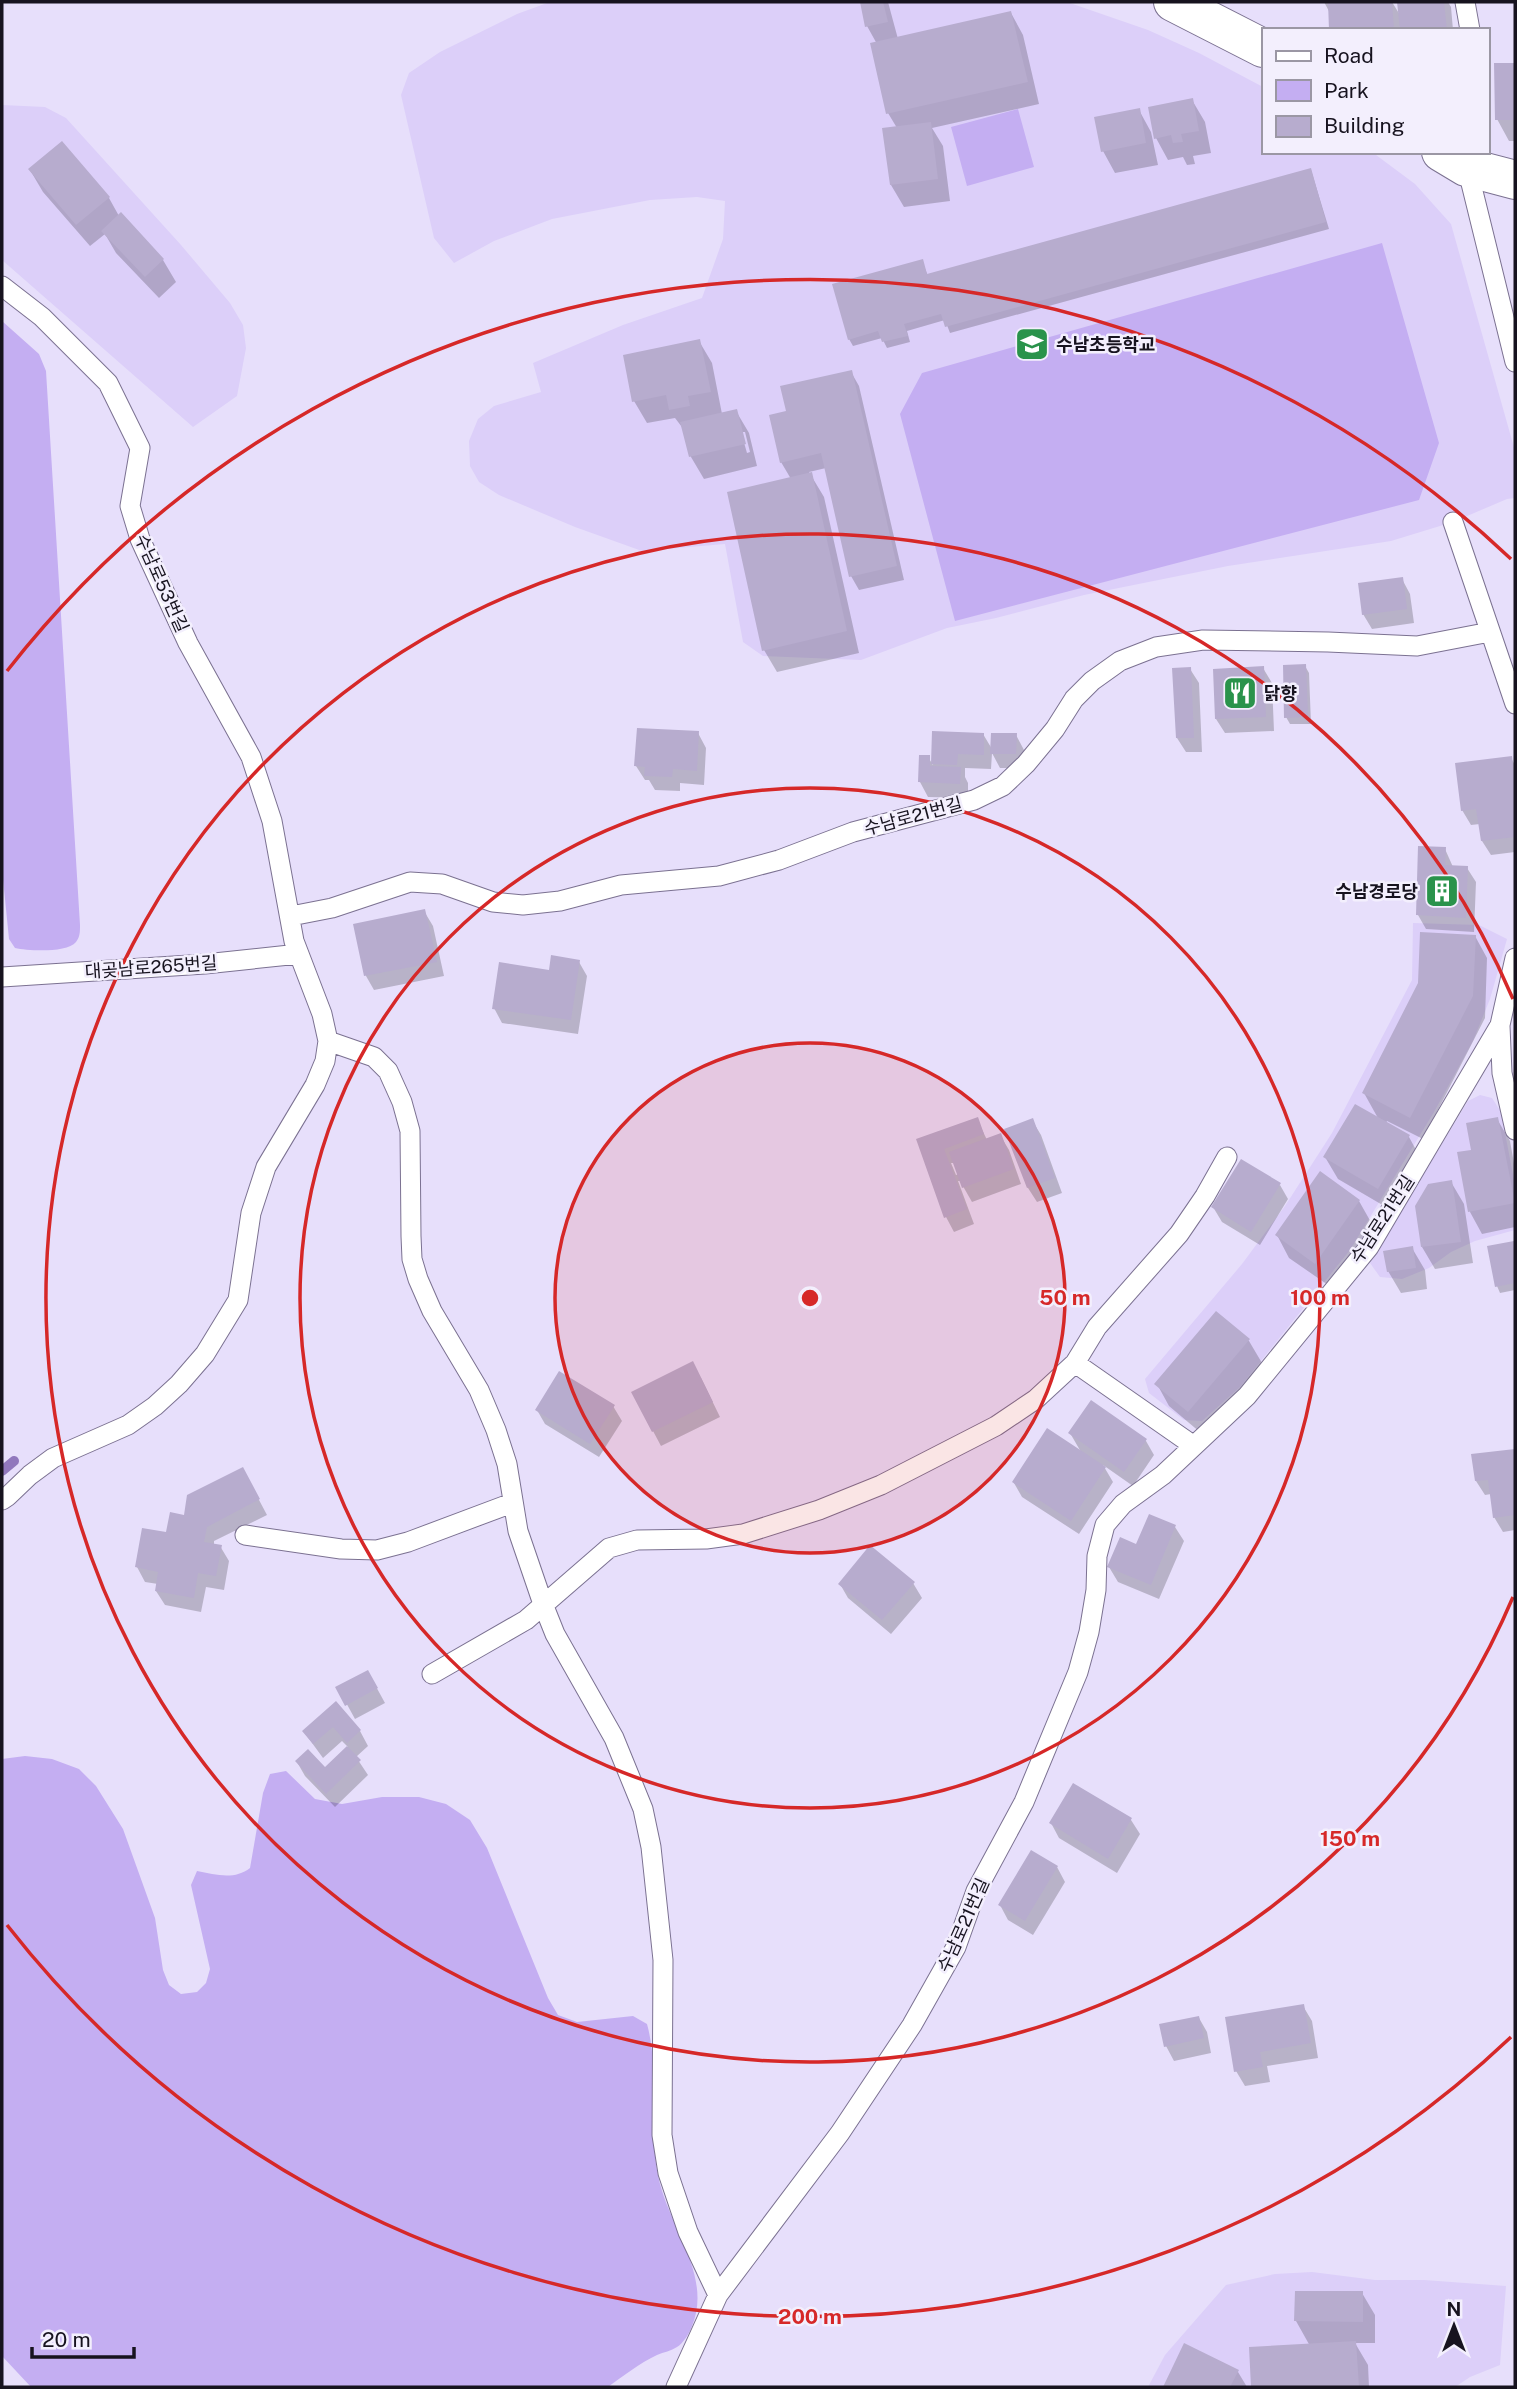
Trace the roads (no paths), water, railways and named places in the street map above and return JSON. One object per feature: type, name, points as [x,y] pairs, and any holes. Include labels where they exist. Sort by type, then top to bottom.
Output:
[{"type":"street","points":[[1173,2],[1262,47]]},
{"type":"street","points":[[1458,157],[1515,180]]},
{"type":"lane","points":[[1465,2],[1470,28]]},
{"type":"lane","points":[[1458,157],[1515,362]]},
{"type":"lane","name":"수남로53번길","points":[[2,286],[42,317],[108,383],[140,448],[130,506],[140,539],[188,643],[251,757],[272,821],[291,916]]},
{"type":"lane","points":[[1453,522],[1515,704]]},
{"type":"lane","name":"수남로21번길","points":[[291,916],[332,908],[410,882],[442,884],[493,902],[523,905],[560,901],[621,885],[719,876],[779,860],[853,832],[974,800],[1003,786],[1026,764],[1055,729],[1074,699],[1092,681],[1120,661],[1156,647],[1203,640],[1417,646],[1490,632]]},
{"type":"lane","points":[[2,1500],[53,1458],[128,1425],[155,1406],[205,1354],[238,1300],[251,1213],[266,1167],[315,1085],[325,1061],[328,1041],[322,1014],[295,941],[291,916]]},
{"type":"lane","name":"대곶남로265번길","points":[[2,977],[205,964],[299,954]]},
{"type":"lane","name":"수남로21번길","points":[[676,2387],[718,2295],[841,2133],[912,2025],[956,1947],[976,1891],[1024,1802],[1077,1672],[1089,1632],[1096,1590],[1097,1556],[1105,1525],[1123,1504],[1163,1475],[1247,1396],[1368,1247],[1500,1025],[1515,958]]},
{"type":"lane","points":[[1500,1025],[1502,1073],[1515,1130]]},
{"type":"lane","points":[[328,1041],[374,1057],[388,1071],[402,1102],[410,1131],[411,1237],[415,1269],[432,1311],[479,1390],[496,1430],[507,1464],[517,1531],[555,1634],[614,1738],[643,1809],[651,1847],[663,1960],[662,2135],[668,2173],[688,2232],[718,2295]]},
{"type":"lane","points":[[432,1674],[526,1620],[609,1548],[637,1540],[706,1539],[743,1534],[819,1510],[881,1485],[996,1426],[1036,1399],[1075,1363],[1097,1327],[1179,1234],[1227,1157]]},
{"type":"lane","points":[[1075,1363],[1194,1446]]},
{"type":"lane","points":[[244,1535],[341,1549],[377,1550],[408,1542],[512,1503]]},
{"type":"waterway","points":[[2,1471],[14,1461]]},
{"type":"place","name":"수남초등학교","points":[[1032,344]]},
{"type":"place","name":"닭향","points":[[1240,693]]},
{"type":"place","name":"수남경로당","points":[[1442,891]]}]
